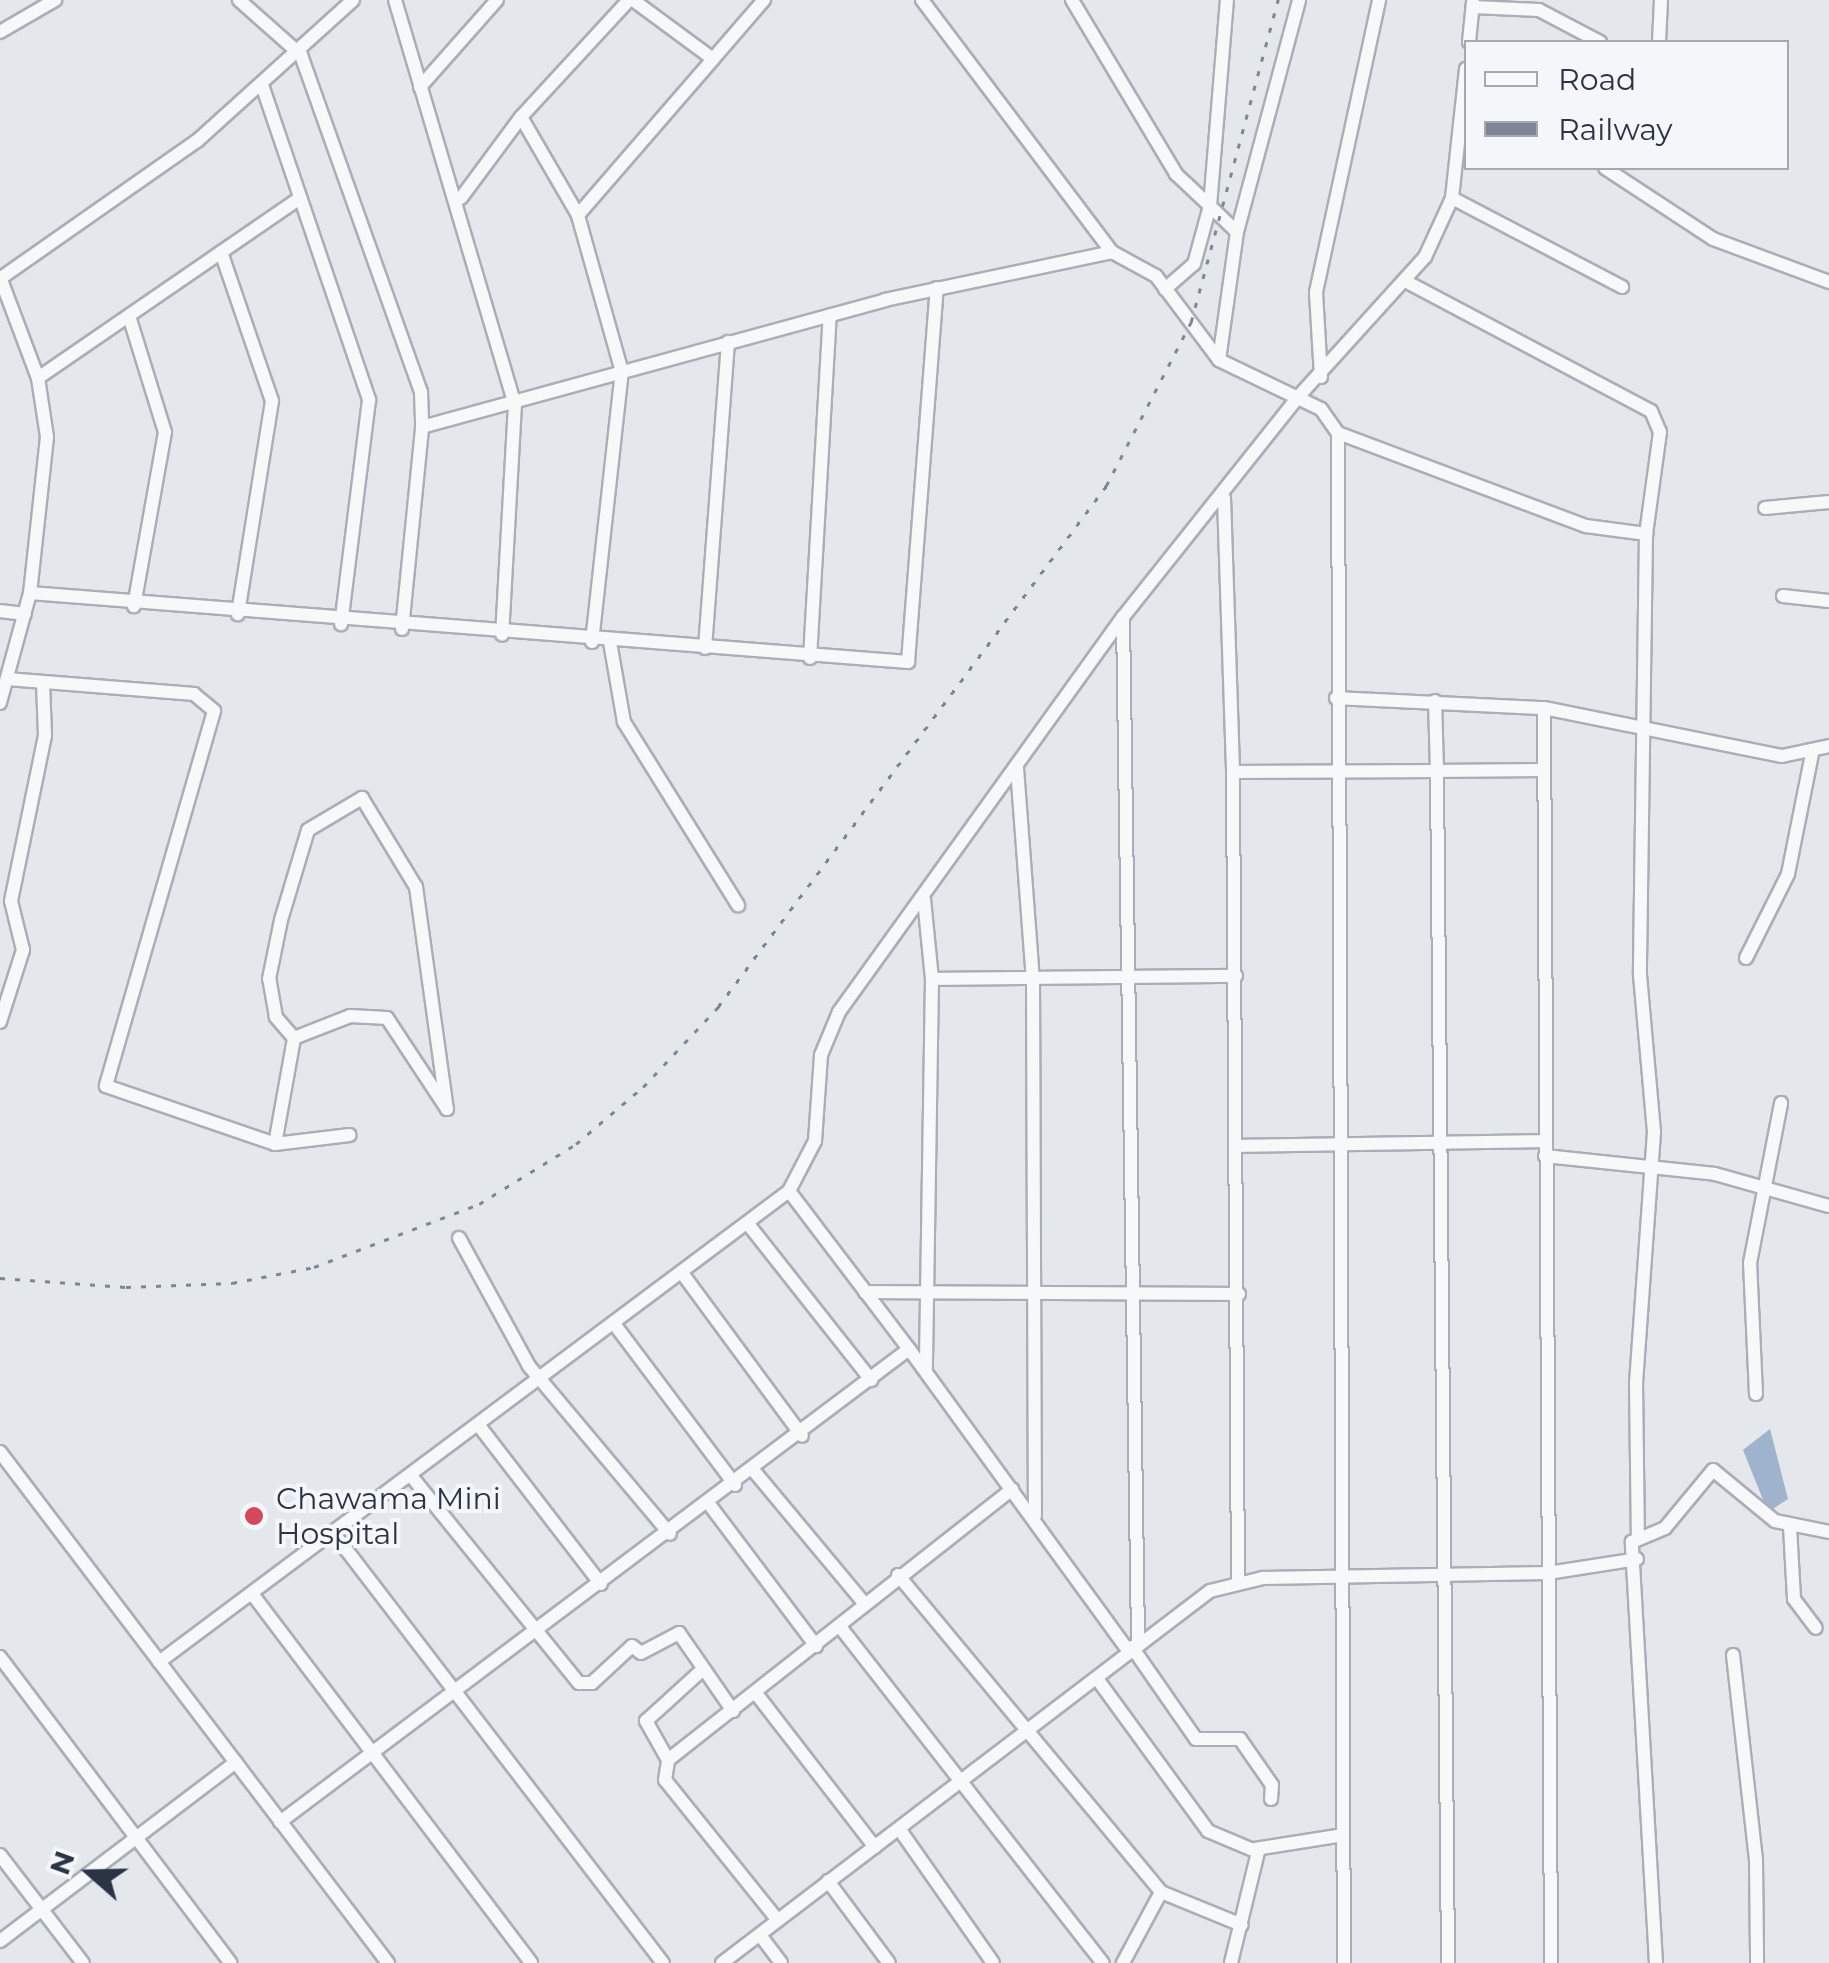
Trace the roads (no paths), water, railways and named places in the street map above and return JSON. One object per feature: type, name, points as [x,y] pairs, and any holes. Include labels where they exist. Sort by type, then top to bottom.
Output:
[{"type":"street","points":[[0,32],[55,0]]},
{"type":"street","points":[[239,0],[301,55],[421,392],[422,427],[402,629]]},
{"type":"street","points":[[0,703],[26,614],[47,469],[38,378],[0,278],[263,88],[353,0]]},
{"type":"street","points":[[395,0],[420,87],[461,198],[516,404],[502,636]]},
{"type":"street","points":[[420,87],[497,0]]},
{"type":"street","points":[[461,198],[484,172],[521,117],[631,0],[713,59]]},
{"type":"street","points":[[578,215],[764,0]]},
{"type":"street","points":[[922,0],[1112,252],[1165,289],[1219,360],[1298,397],[1338,433],[1586,526],[1646,534]]},
{"type":"street","points":[[1072,0],[1176,174],[1237,232]]},
{"type":"street","points":[[1165,289],[1194,264],[1210,206],[1227,0]]},
{"type":"street","points":[[1219,360],[1237,232],[1299,0]]},
{"type":"street","points":[[1321,377],[1316,292],[1379,0]]},
{"type":"street","points":[[1659,40],[1661,0]]},
{"type":"street","points":[[1469,40],[1473,3],[1540,10],[1596,40]]},
{"type":"street","points":[[263,88],[354,340],[371,420],[341,624]]},
{"type":"street","points":[[159,1662],[480,1428],[789,1190],[815,1142],[826,1036],[1124,617],[1224,498],[1298,397],[1407,282],[1452,198],[1464,105]]},
{"type":"street","points":[[521,117],[578,215],[622,372],[592,642]]},
{"type":"street","points":[[451,170],[484,172]]},
{"type":"street","points":[[1608,170],[1713,239],[1829,282]]},
{"type":"street","points":[[38,378],[300,198]]},
{"type":"street","points":[[1452,198],[1622,288]]},
{"type":"street","points":[[221,252],[272,401],[238,614]]},
{"type":"street","points":[[422,427],[937,288],[1112,252]]},
{"type":"street","points":[[1407,282],[1652,411],[1660,432],[1646,534],[1640,722],[1650,1166],[1636,1382],[1637,1560],[1656,1963]]},
{"type":"street","points":[[30,594],[402,629],[810,658],[913,657],[937,288]]},
{"type":"street","points":[[130,316],[165,432],[134,606]]},
{"type":"street","points":[[810,658],[830,316]]},
{"type":"street","points":[[705,648],[728,342]]},
{"type":"street","points":[[1338,433],[1336,698],[1343,1574],[1338,1836],[1344,1963]]},
{"type":"street","points":[[1224,498],[1234,772],[1238,1581]]},
{"type":"street","points":[[1765,508],[1829,502]]},
{"type":"street","points":[[1783,596],[1829,601]]},
{"type":"street","points":[[0,611],[26,614]]},
{"type":"street","points":[[1124,617],[1134,976],[1133,1648]]},
{"type":"street","points":[[610,642],[624,722],[738,905]]},
{"type":"street","points":[[7,679],[194,694],[214,711],[104,1079],[110,1091],[276,1144],[348,1135]]},
{"type":"street","points":[[0,1022],[23,950],[11,901],[45,735],[43,682]]},
{"type":"street","points":[[1336,698],[1544,708],[1640,722],[1742,750],[1812,754],[1829,746]]},
{"type":"street","points":[[1434,701],[1448,1963]]},
{"type":"street","points":[[1544,708],[1538,770],[1551,1963]]},
{"type":"street","points":[[1746,958],[1788,874],[1812,754]]},
{"type":"street","points":[[1017,768],[1033,979],[1035,1516]]},
{"type":"street","points":[[1234,772],[1538,770]]},
{"type":"street","points":[[362,798],[416,887],[447,1109],[387,1018],[350,1016],[294,1038],[276,1017],[269,979],[281,920],[308,830],[362,798]]},
{"type":"street","points":[[924,899],[932,979],[926,1369]]},
{"type":"street","points":[[932,979],[1236,976]]},
{"type":"street","points":[[276,1144],[294,1038]]},
{"type":"street","points":[[1756,1394],[1750,1263],[1758,1186],[1781,1103]]},
{"type":"street","points":[[1237,1146],[1544,1141]]},
{"type":"street","points":[[1545,1156],[1650,1166],[1758,1186],[1829,1206]]},
{"type":"street","points":[[789,1190],[1133,1648],[1196,1739],[1240,1738],[1272,1785],[1271,1799]]},
{"type":"street","points":[[748,1224],[872,1380]]},
{"type":"street","points":[[459,1238],[530,1366],[546,1377],[670,1534]]},
{"type":"street","points":[[682,1274],[802,1436]]},
{"type":"street","points":[[865,1292],[1238,1294]]},
{"type":"street","points":[[614,1325],[735,1485]]},
{"type":"street","points":[[280,1822],[802,1436],[910,1349]]},
{"type":"street","points":[[480,1428],[601,1584]]},
{"type":"street","points":[[0,1452],[388,1963]]},
{"type":"street","points":[[754,1470],[864,1603]]},
{"type":"street","points":[[1638,1538],[1664,1528],[1714,1470],[1790,1527],[1829,1532]]},
{"type":"street","points":[[412,1478],[533,1634],[586,1686],[632,1646],[641,1652],[679,1632],[701,1671],[732,1710]]},
{"type":"street","points":[[668,1760],[841,1628],[898,1574],[1012,1489]]},
{"type":"street","points":[[709,1504],[816,1646]]},
{"type":"street","points":[[1790,1527],[1794,1598],[1816,1628]]},
{"type":"street","points":[[334,1534],[664,1963]]},
{"type":"street","points":[[722,1963],[776,1918],[1030,1736],[1183,1606],[1238,1581],[1343,1574],[1548,1573],[1637,1560]]},
{"type":"street","points":[[898,1574],[1162,1892],[1242,1924]]},
{"type":"street","points":[[254,1595],[531,1963]]},
{"type":"street","points":[[841,1628],[1104,1963]]},
{"type":"street","points":[[1733,1655],[1756,1860],[1756,1963]]},
{"type":"street","points":[[0,1657],[232,1963]]},
{"type":"street","points":[[701,1671],[646,1721],[668,1760],[665,1780],[776,1918]]},
{"type":"street","points":[[1098,1680],[1208,1832],[1255,1850],[1338,1836]]},
{"type":"street","points":[[755,1692],[875,1847]]},
{"type":"street","points":[[0,1941],[236,1762]]},
{"type":"street","points":[[900,1830],[994,1963]]},
{"type":"street","points":[[1231,1963],[1255,1850]]},
{"type":"street","points":[[0,1855],[83,1963]]},
{"type":"street","points":[[828,1881],[889,1963]]},
{"type":"street","points":[[1123,1963],[1162,1892]]},
{"type":"street","points":[[760,1935],[781,1963]]},
{"type":"water","points":[[1770,1429],[1788,1499],[1768,1512],[1743,1450]]},
{"type":"railway","points":[[0,1278],[126,1287],[232,1283],[314,1267],[479,1204],[576,1144],[643,1087],[718,1007],[1106,486],[1191,322],[1278,0]]},
{"type":"place","name":"Chawama Mini Hospital","points":[[254,1516]]}]
